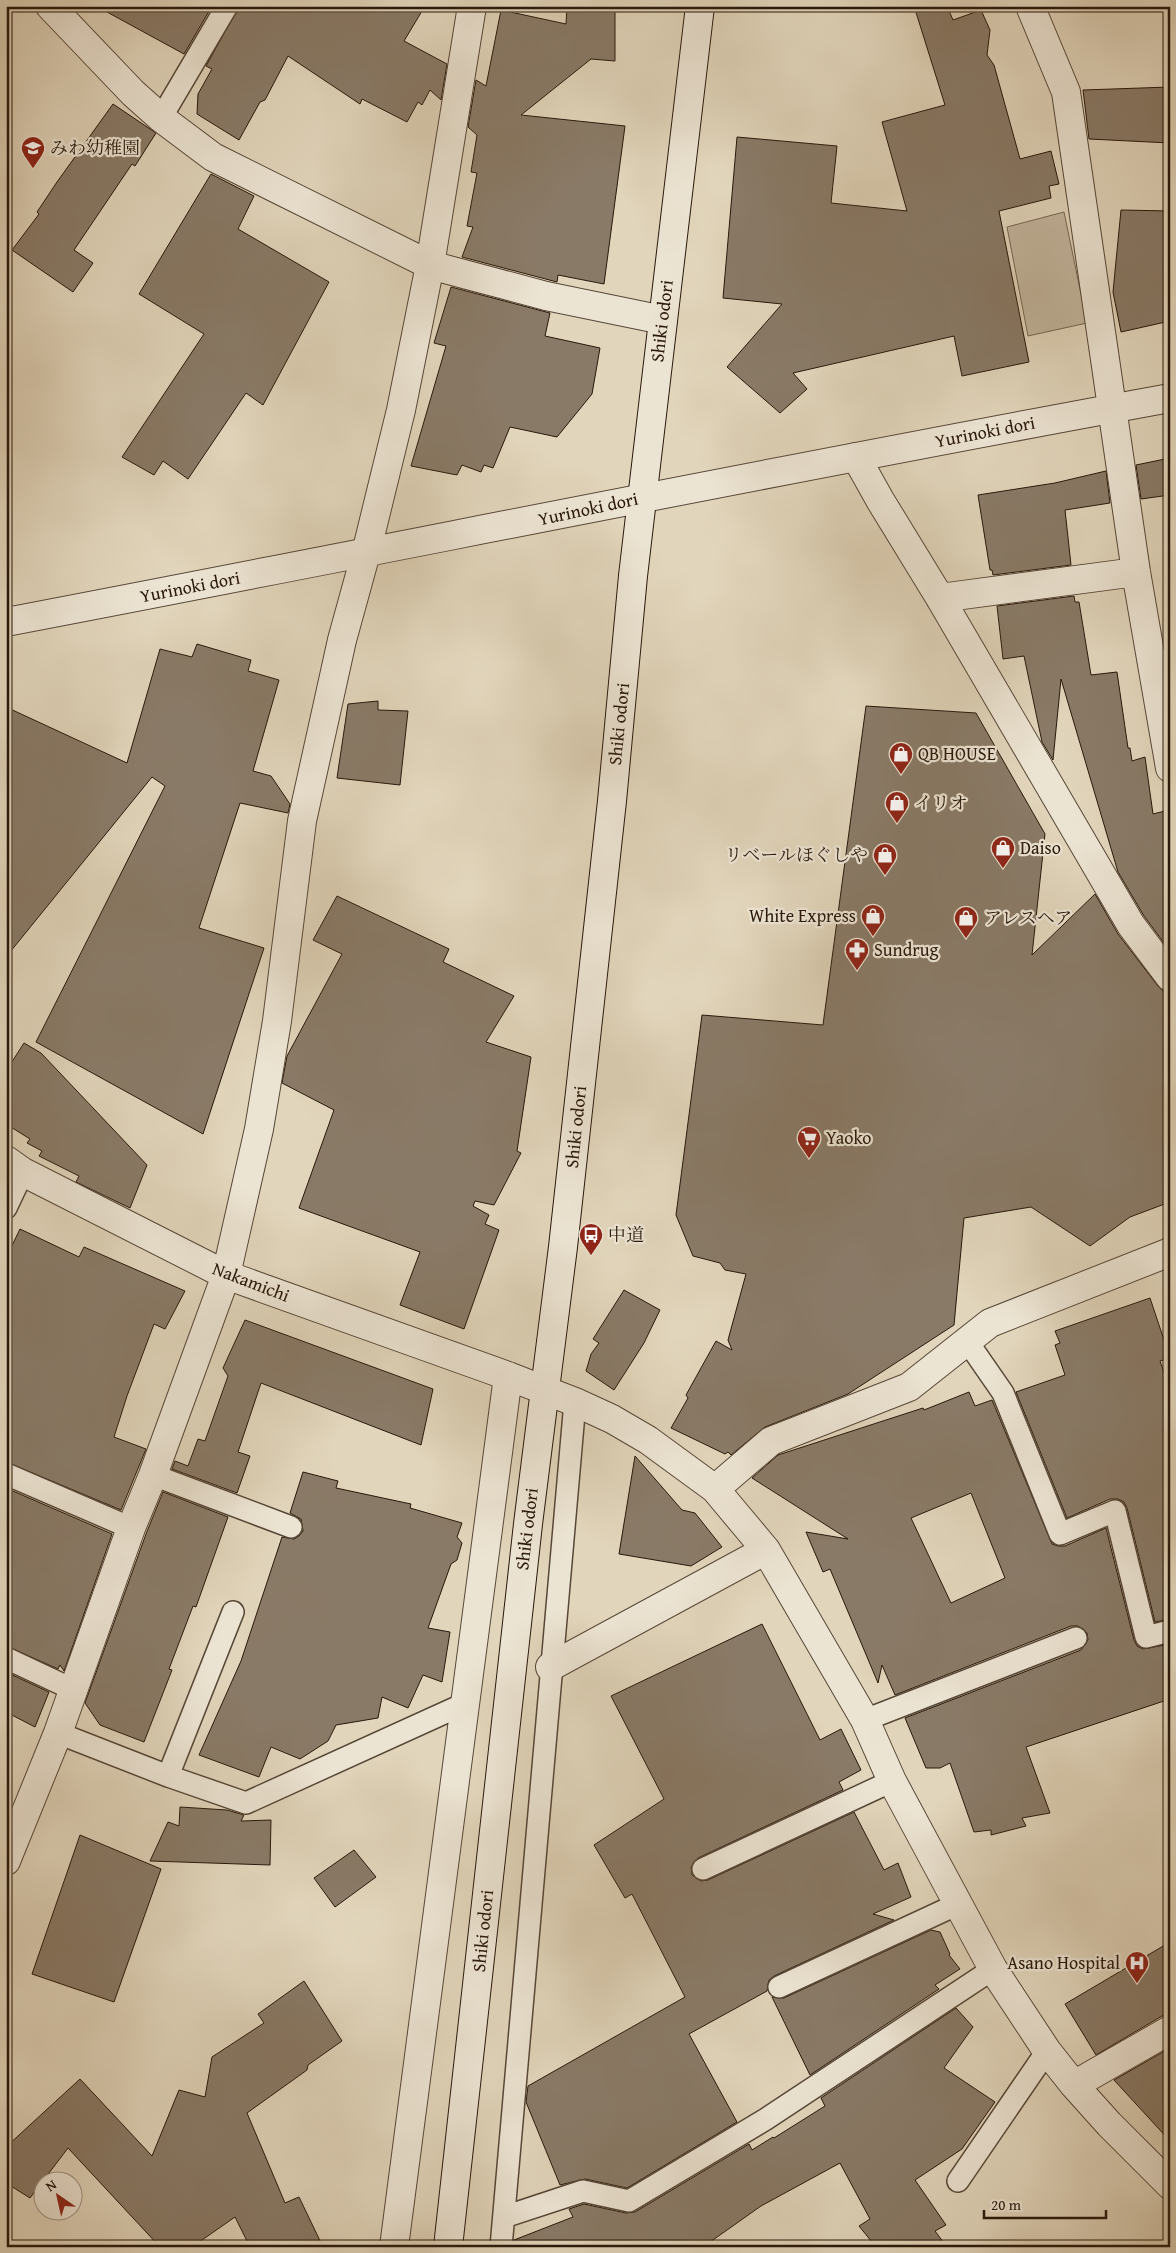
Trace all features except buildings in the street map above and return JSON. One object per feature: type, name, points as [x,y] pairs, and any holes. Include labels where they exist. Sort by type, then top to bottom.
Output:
[{"type":"street","points":[[50,6],[133,93],[161,118],[213,157],[430,265],[546,296],[663,320]]},
{"type":"street","points":[[6,1861],[58,1733],[131,1528],[153,1475],[226,1275],[259,1129],[277,1021],[302,821],[342,640],[366,553],[401,410],[430,265],[472,6]]},
{"type":"street","name":"Shiki odori","points":[[448,2247],[544,1389],[563,1247],[642,497],[700,6]]},
{"type":"street","points":[[1030,6],[1066,92],[1136,572],[1169,764]]},
{"type":"street","name":"Yurinoki dori","points":[[6,622],[366,553],[642,497],[1170,398]]},
{"type":"street","points":[[856,457],[1130,925],[1170,977]]},
{"type":"street","points":[[940,598],[1136,572]]},
{"type":"street","name":"Nakamichi","points":[[15,1166],[226,1275],[544,1389],[612,1419],[648,1440],[716,1489],[766,1550],[865,1720],[892,1781],[993,1969],[1047,2050],[1074,2085],[1109,2124],[1170,2185]]},
{"type":"street","points":[[716,1489],[771,1440],[909,1387],[990,1323],[1170,1252]]},
{"type":"street","points":[[394,2247],[508,1376]]},
{"type":"street","points":[[550,1667],[766,1550]]},
{"type":"street","points":[[1074,2085],[1170,2030]]},
{"type":"lane","points":[[161,118],[227,6]]},
{"type":"lane","points":[[6,1208],[15,1166]]},
{"type":"lane","points":[[967,1341],[1003,1393],[1060,1534],[1115,1511],[1146,1637],[1170,1631]]},
{"type":"lane","points":[[501,2247],[574,1402]]},
{"type":"lane","points":[[6,1474],[131,1528]]},
{"type":"lane","points":[[153,1475],[291,1527]]},
{"type":"lane","points":[[168,1776],[233,1612]]},
{"type":"lane","points":[[865,1720],[1076,1638]]},
{"type":"lane","points":[[6,1658],[74,1690]]},
{"type":"lane","points":[[58,1733],[168,1776],[246,1803],[464,1704]]},
{"type":"lane","points":[[704,1869],[892,1781]]},
{"type":"lane","points":[[779,1987],[958,1904]]},
{"type":"lane","points":[[504,2217],[583,2191],[629,2202],[766,2118],[993,1969]]},
{"type":"lane","points":[[958,2181],[1047,2050]]},
{"type":"shaded area","points":[[1064,212],[1087,323],[1028,336],[1007,227]]},
{"type":"place","name":"みわ幼稚園","points":[[33,169]]},
{"type":"place","name":"QB HOUSE","points":[[901,775]]},
{"type":"place","name":"イリオ","points":[[897,824]]},
{"type":"place","name":"Daiso","points":[[1003,869]]},
{"type":"place","name":"リベールほぐしや","points":[[885,876]]},
{"type":"place","name":"White Express","points":[[873,937]]},
{"type":"place","name":"アレスヘア","points":[[966,939]]},
{"type":"place","name":"Sundrug","points":[[857,971]]},
{"type":"place","name":"Yaoko","points":[[809,1159]]},
{"type":"place","name":"中道","points":[[591,1256]]},
{"type":"place","name":"Asano Hospital","points":[[1137,1984]]}]
